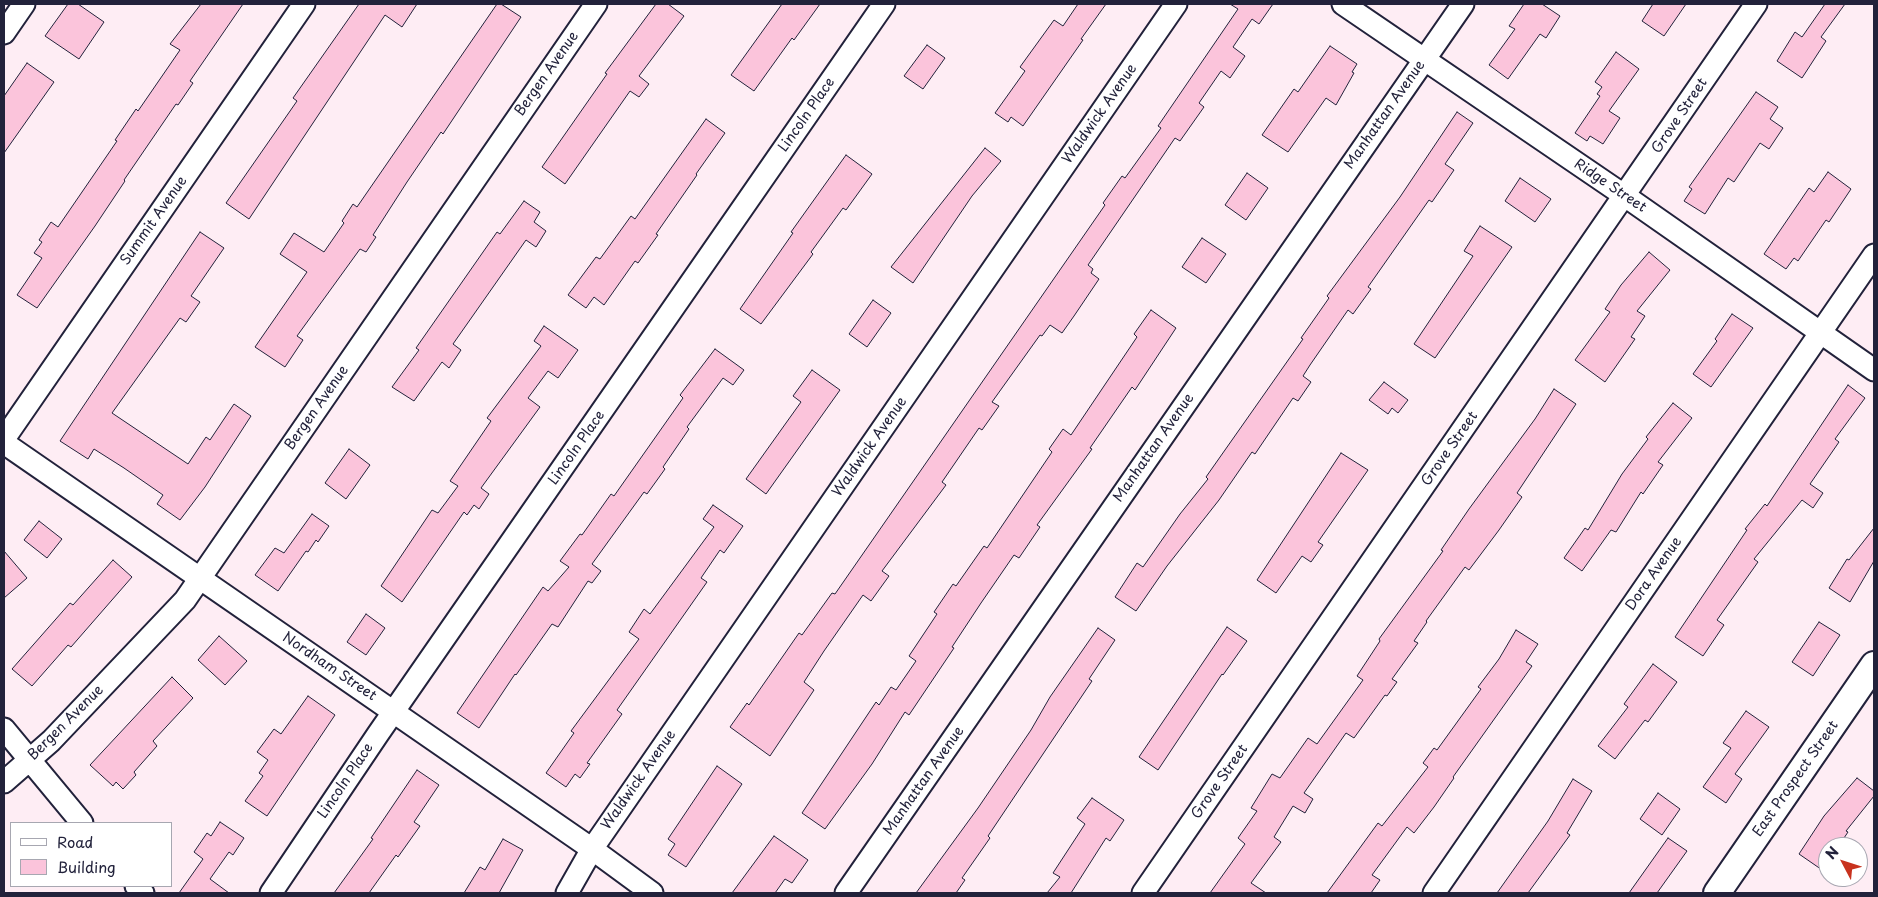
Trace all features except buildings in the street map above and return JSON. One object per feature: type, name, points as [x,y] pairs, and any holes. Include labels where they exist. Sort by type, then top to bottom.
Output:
[{"type":"street","points":[[4,33],[24,4]]},
{"type":"street","name":"Summit Avenue","points":[[4,439],[304,4]]},
{"type":"street","name":"Bergen Avenue","points":[[4,782],[51,741],[185,600],[596,4]]},
{"type":"street","name":"Lincoln Place","points":[[271,893],[884,4]]},
{"type":"street","name":"Waldwick Avenue","points":[[567,893],[592,849],[1176,4]]},
{"type":"street","name":"Ridge Street","points":[[1343,4],[1625,196],[1874,370]]},
{"type":"street","name":"Manhattan Avenue","points":[[846,893],[1463,4]]},
{"type":"street","name":"Grove Street","points":[[1143,893],[1756,4]]},
{"type":"street","name":"Dora Avenue","points":[[1434,893],[1874,255]]},
{"type":"street","name":"Nordham Street","points":[[4,443],[592,849],[652,893]]},
{"type":"street","name":"East Prospect Street","points":[[1717,893],[1874,664]]},
{"type":"street","points":[[4,729],[28,761],[81,822]]}]
